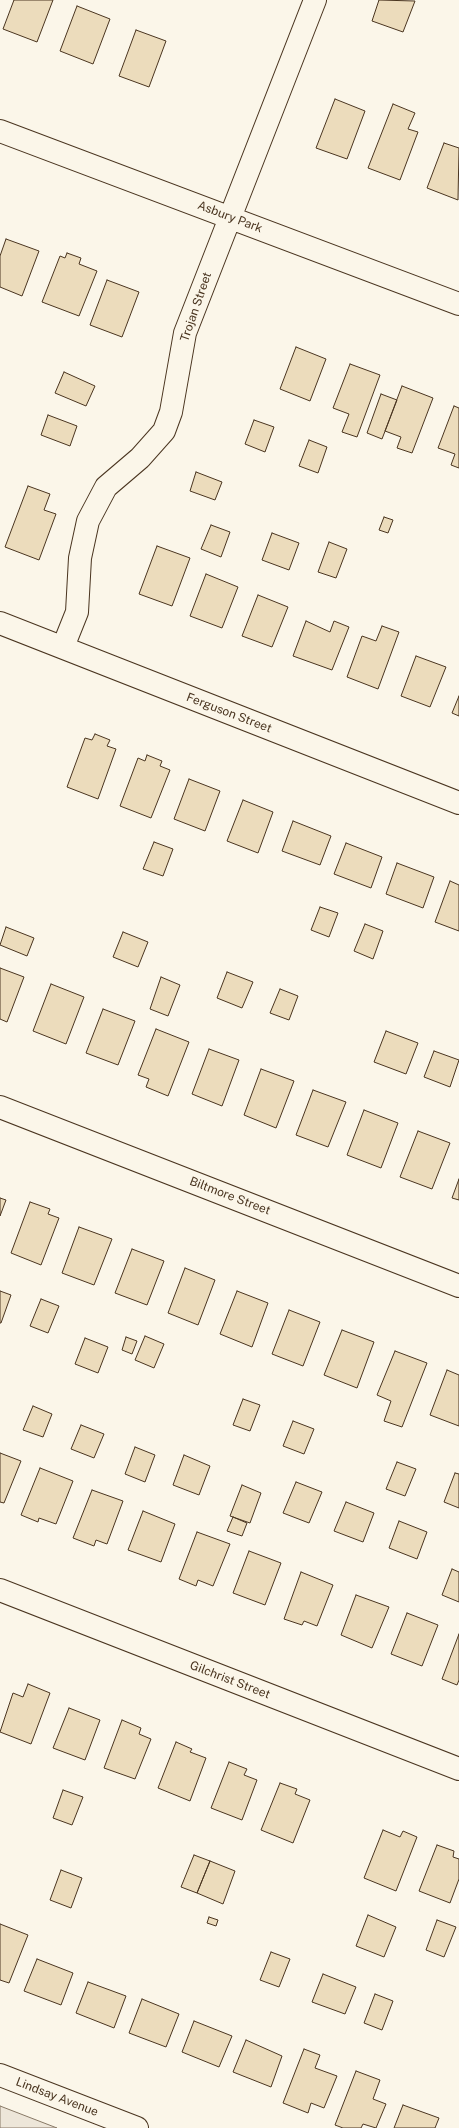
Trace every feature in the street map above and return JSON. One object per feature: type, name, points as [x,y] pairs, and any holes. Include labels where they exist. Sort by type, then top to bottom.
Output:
[{"type":"street","name":"Trojan Street","points":[[63,647],[77,612],[80,558],[88,521],[106,487],[140,458],[164,430],[171,412],[185,333],[315,0]]},
{"type":"street","name":"Asbury Park","points":[[0,131],[459,304]]},
{"type":"street","name":"Ferguson Street","points":[[0,623],[459,803]]},
{"type":"street","name":"Biltmore Street","points":[[0,1106],[459,1286]]},
{"type":"street","name":"Gilchrist Street","points":[[0,1590],[459,1769]]},
{"type":"street","name":"Lindsay Avenue","points":[[0,2075],[137,2128]]},
{"type":"shaded area","points":[[0,2106],[57,2128],[0,2128]]},
{"type":"building","points":[[14,0],[53,0],[37,42],[3,29]]},
{"type":"building","points":[[379,0],[415,1],[403,32],[372,21]]},
{"type":"building","points":[[77,6],[110,19],[93,64],[60,51]]},
{"type":"building","points":[[136,30],[166,41],[149,87],[119,76]]},
{"type":"building","points":[[335,99],[365,111],[347,159],[316,148]]},
{"type":"building","points":[[393,104],[415,113],[408,129],[418,132],[400,180],[368,168]]},
{"type":"building","points":[[444,143],[459,148],[458,200],[427,188]]},
{"type":"building","points":[[6,239],[39,251],[22,296],[0,287],[0,256]]},
{"type":"building","points":[[67,253],[81,258],[79,264],[97,271],[79,316],[42,302],[60,256],[65,258]]},
{"type":"building","points":[[107,280],[139,292],[122,337],[90,325]]},
{"type":"building","points":[[296,347],[326,359],[310,401],[280,389]]},
{"type":"building","points":[[350,364],[380,375],[357,437],[342,432],[349,414],[333,408]]},
{"type":"building","points":[[64,372],[95,386],[86,406],[55,393]]},
{"type":"building","points":[[402,386],[433,398],[412,453],[397,448],[401,437],[385,431]]},
{"type":"building","points":[[381,394],[397,400],[382,439],[367,433]]},
{"type":"building","points":[[454,406],[459,408],[459,468],[451,465],[455,454],[438,448]]},
{"type":"building","points":[[48,415],[77,426],[70,446],[41,435]]},
{"type":"building","points":[[254,420],[274,427],[265,452],[245,444]]},
{"type":"building","points":[[309,440],[327,447],[318,473],[299,466]]},
{"type":"building","points":[[196,472],[222,482],[215,500],[190,491]]},
{"type":"building","points":[[28,486],[50,494],[44,510],[56,514],[39,560],[5,547]]},
{"type":"building","points":[[384,517],[393,520],[388,533],[379,530]]},
{"type":"building","points":[[211,525],[230,532],[221,557],[201,549]]},
{"type":"building","points":[[272,533],[299,543],[289,570],[262,560]]},
{"type":"building","points":[[329,542],[347,549],[336,578],[318,572]]},
{"type":"building","points":[[157,546],[190,558],[172,606],[139,594]]},
{"type":"building","points":[[206,574],[238,587],[222,628],[190,616]]},
{"type":"building","points":[[258,595],[288,607],[272,647],[242,636]]},
{"type":"building","points":[[306,621],[330,632],[334,621],[349,627],[332,670],[293,656]]},
{"type":"building","points":[[382,626],[399,632],[378,689],[347,677],[362,636],[376,641]]},
{"type":"building","points":[[416,656],[446,667],[430,707],[401,696]]},
{"type":"building","points":[[459,696],[459,716],[452,713]]},
{"type":"building","points":[[95,734],[110,740],[107,746],[116,749],[98,799],[67,787],[85,738],[92,740]]},
{"type":"building","points":[[147,755],[162,761],[160,766],[170,770],[151,818],[120,806],[138,758],[145,761]]},
{"type":"building","points":[[189,779],[220,791],[205,831],[174,819]]},
{"type":"building","points":[[243,800],[273,812],[258,853],[227,841]]},
{"type":"building","points":[[293,821],[331,836],[320,865],[282,851]]},
{"type":"building","points":[[154,842],[173,849],[163,876],[143,869]]},
{"type":"building","points":[[346,843],[382,857],[371,888],[334,874]]},
{"type":"building","points":[[397,863],[434,877],[423,908],[386,894]]},
{"type":"building","points":[[450,881],[459,885],[459,931],[435,922]]},
{"type":"building","points":[[320,907],[338,913],[329,937],[311,930]]},
{"type":"building","points":[[365,924],[383,931],[373,959],[354,951]]},
{"type":"building","points":[[6,927],[34,938],[27,956],[0,945]]},
{"type":"building","points":[[123,932],[148,942],[138,967],[113,957]]},
{"type":"building","points":[[0,968],[24,977],[7,1022],[0,1019]]},
{"type":"building","points":[[227,972],[253,982],[242,1008],[217,998]]},
{"type":"building","points":[[161,977],[180,985],[168,1016],[150,1009]]},
{"type":"building","points":[[51,984],[84,997],[66,1044],[33,1031]]},
{"type":"building","points":[[280,989],[298,996],[289,1020],[270,1013]]},
{"type":"building","points":[[103,1009],[135,1021],[118,1065],[86,1053]]},
{"type":"building","points":[[156,1029],[189,1042],[168,1096],[146,1087],[149,1079],[138,1075]]},
{"type":"building","points":[[386,1031],[418,1043],[406,1074],[374,1062]]},
{"type":"building","points":[[209,1049],[239,1060],[222,1106],[192,1094]]},
{"type":"building","points":[[434,1051],[459,1060],[450,1087],[424,1077]]},
{"type":"building","points":[[261,1069],[294,1081],[276,1128],[244,1115]]},
{"type":"building","points":[[313,1090],[346,1102],[328,1147],[296,1135]]},
{"type":"building","points":[[364,1110],[398,1123],[381,1168],[347,1155]]},
{"type":"building","points":[[418,1131],[450,1143],[432,1189],[400,1177]]},
{"type":"building","points":[[459,1179],[459,1200],[452,1198]]},
{"type":"building","points":[[0,1198],[6,1200],[0,1216]]},
{"type":"building","points":[[30,1202],[50,1209],[48,1214],[59,1218],[41,1265],[11,1253]]},
{"type":"building","points":[[79,1227],[112,1239],[94,1285],[62,1273]]},
{"type":"building","points":[[132,1249],[164,1261],[147,1305],[115,1293]]},
{"type":"building","points":[[185,1268],[215,1280],[198,1325],[168,1313]]},
{"type":"building","points":[[0,1291],[11,1295],[1,1323],[0,1323]]},
{"type":"building","points":[[237,1291],[268,1303],[252,1347],[220,1334]]},
{"type":"building","points":[[41,1299],[59,1306],[48,1333],[30,1326]]},
{"type":"building","points":[[289,1310],[320,1322],[303,1366],[272,1354]]},
{"type":"building","points":[[342,1330],[374,1342],[357,1388],[324,1375]]},
{"type":"building","points":[[145,1336],[164,1344],[154,1368],[135,1360]]},
{"type":"building","points":[[126,1337],[137,1341],[132,1354],[122,1350]]},
{"type":"building","points":[[85,1338],[108,1347],[98,1373],[75,1364]]},
{"type":"building","points":[[395,1351],[427,1363],[402,1427],[384,1421],[391,1401],[377,1395]]},
{"type":"building","points":[[447,1370],[459,1375],[459,1426],[430,1415]]},
{"type":"building","points":[[243,1399],[260,1405],[250,1431],[233,1425]]},
{"type":"building","points":[[33,1406],[52,1414],[43,1437],[23,1430]]},
{"type":"building","points":[[293,1421],[314,1429],[304,1454],[283,1446]]},
{"type":"building","points":[[81,1425],[104,1434],[94,1458],[71,1449]]},
{"type":"building","points":[[135,1447],[155,1455],[145,1482],[125,1474]]},
{"type":"building","points":[[0,1453],[21,1461],[4,1503],[0,1502]]},
{"type":"building","points":[[184,1455],[210,1466],[199,1495],[173,1485]]},
{"type":"building","points":[[397,1462],[416,1469],[405,1496],[386,1489]]},
{"type":"building","points":[[40,1468],[73,1481],[56,1524],[39,1518],[38,1522],[21,1515]]},
{"type":"building","points":[[455,1473],[459,1474],[459,1508],[444,1502]]},
{"type":"building","points":[[296,1482],[322,1492],[309,1523],[283,1513]]},
{"type":"building","points":[[242,1485],[261,1493],[250,1523],[230,1516]]},
{"type":"building","points":[[92,1490],[123,1501],[107,1544],[96,1540],[94,1546],[73,1538]]},
{"type":"building","points":[[346,1502],[374,1513],[363,1542],[334,1531]]},
{"type":"building","points":[[143,1511],[175,1524],[161,1562],[128,1550]]},
{"type":"building","points":[[233,1517],[247,1523],[242,1536],[227,1531]]},
{"type":"building","points":[[399,1521],[427,1532],[417,1559],[389,1548]]},
{"type":"building","points":[[197,1532],[230,1544],[213,1586],[198,1580],[196,1586],[179,1579]]},
{"type":"building","points":[[249,1551],[281,1563],[265,1605],[233,1593]]},
{"type":"building","points":[[452,1569],[459,1572],[459,1602],[442,1595]]},
{"type":"building","points":[[301,1572],[333,1585],[317,1626],[304,1621],[302,1625],[284,1619]]},
{"type":"building","points":[[356,1595],[389,1607],[372,1648],[341,1635]]},
{"type":"building","points":[[407,1613],[438,1625],[422,1666],[391,1654]]},
{"type":"building","points":[[459,1634],[459,1680],[457,1685],[442,1679]]},
{"type":"building","points":[[28,1684],[50,1693],[31,1744],[0,1732],[13,1693],[23,1697]]},
{"type":"building","points":[[69,1708],[100,1720],[85,1760],[53,1748]]},
{"type":"building","points":[[122,1720],[141,1728],[139,1734],[151,1739],[135,1779],[104,1768]]},
{"type":"building","points":[[176,1742],[192,1749],[190,1752],[206,1758],[190,1801],[158,1788]]},
{"type":"building","points":[[229,1762],[247,1769],[244,1775],[257,1780],[242,1820],[211,1808]]},
{"type":"building","points":[[280,1783],[297,1789],[295,1794],[310,1800],[293,1843],[261,1830]]},
{"type":"building","points":[[63,1790],[83,1797],[72,1825],[53,1818]]},
{"type":"building","points":[[383,1830],[400,1837],[403,1831],[417,1837],[396,1891],[364,1878]]},
{"type":"building","points":[[437,1845],[454,1851],[453,1857],[459,1859],[459,1879],[450,1903],[419,1891]]},
{"type":"building","points":[[194,1855],[210,1861],[197,1893],[181,1887]]},
{"type":"building","points":[[210,1861],[235,1871],[223,1904],[197,1893]]},
{"type":"building","points":[[61,1870],[82,1878],[71,1908],[50,1900]]},
{"type":"building","points":[[368,1915],[396,1927],[384,1957],[356,1946]]},
{"type":"building","points":[[209,1917],[218,1920],[216,1926],[207,1923]]},
{"type":"building","points":[[437,1920],[456,1927],[444,1957],[426,1950]]},
{"type":"building","points":[[0,1924],[28,1935],[9,1983],[0,1980]]},
{"type":"building","points":[[271,1952],[290,1959],[279,1987],[260,1980]]},
{"type":"building","points":[[37,1959],[73,1973],[61,2005],[24,1991]]},
{"type":"building","points":[[323,1974],[356,1987],[345,2014],[312,2002]]},
{"type":"building","points":[[88,1982],[126,1996],[114,2028],[76,2013]]},
{"type":"building","points":[[375,1994],[393,2001],[382,2030],[364,2023]]},
{"type":"building","points":[[142,1999],[179,2014],[166,2047],[129,2033]]},
{"type":"building","points":[[194,2021],[232,2036],[219,2067],[182,2052]]},
{"type":"building","points":[[246,2040],[282,2056],[271,2087],[233,2072]]},
{"type":"building","points":[[304,2049],[320,2055],[315,2068],[337,2076],[324,2108],[311,2103],[308,2113],[283,2103]]},
{"type":"building","points":[[356,2071],[380,2080],[373,2099],[386,2104],[376,2128],[363,2124],[361,2128],[343,2128],[335,2125]]},
{"type":"building","points":[[403,2105],[439,2118],[435,2128],[394,2128]]}]
